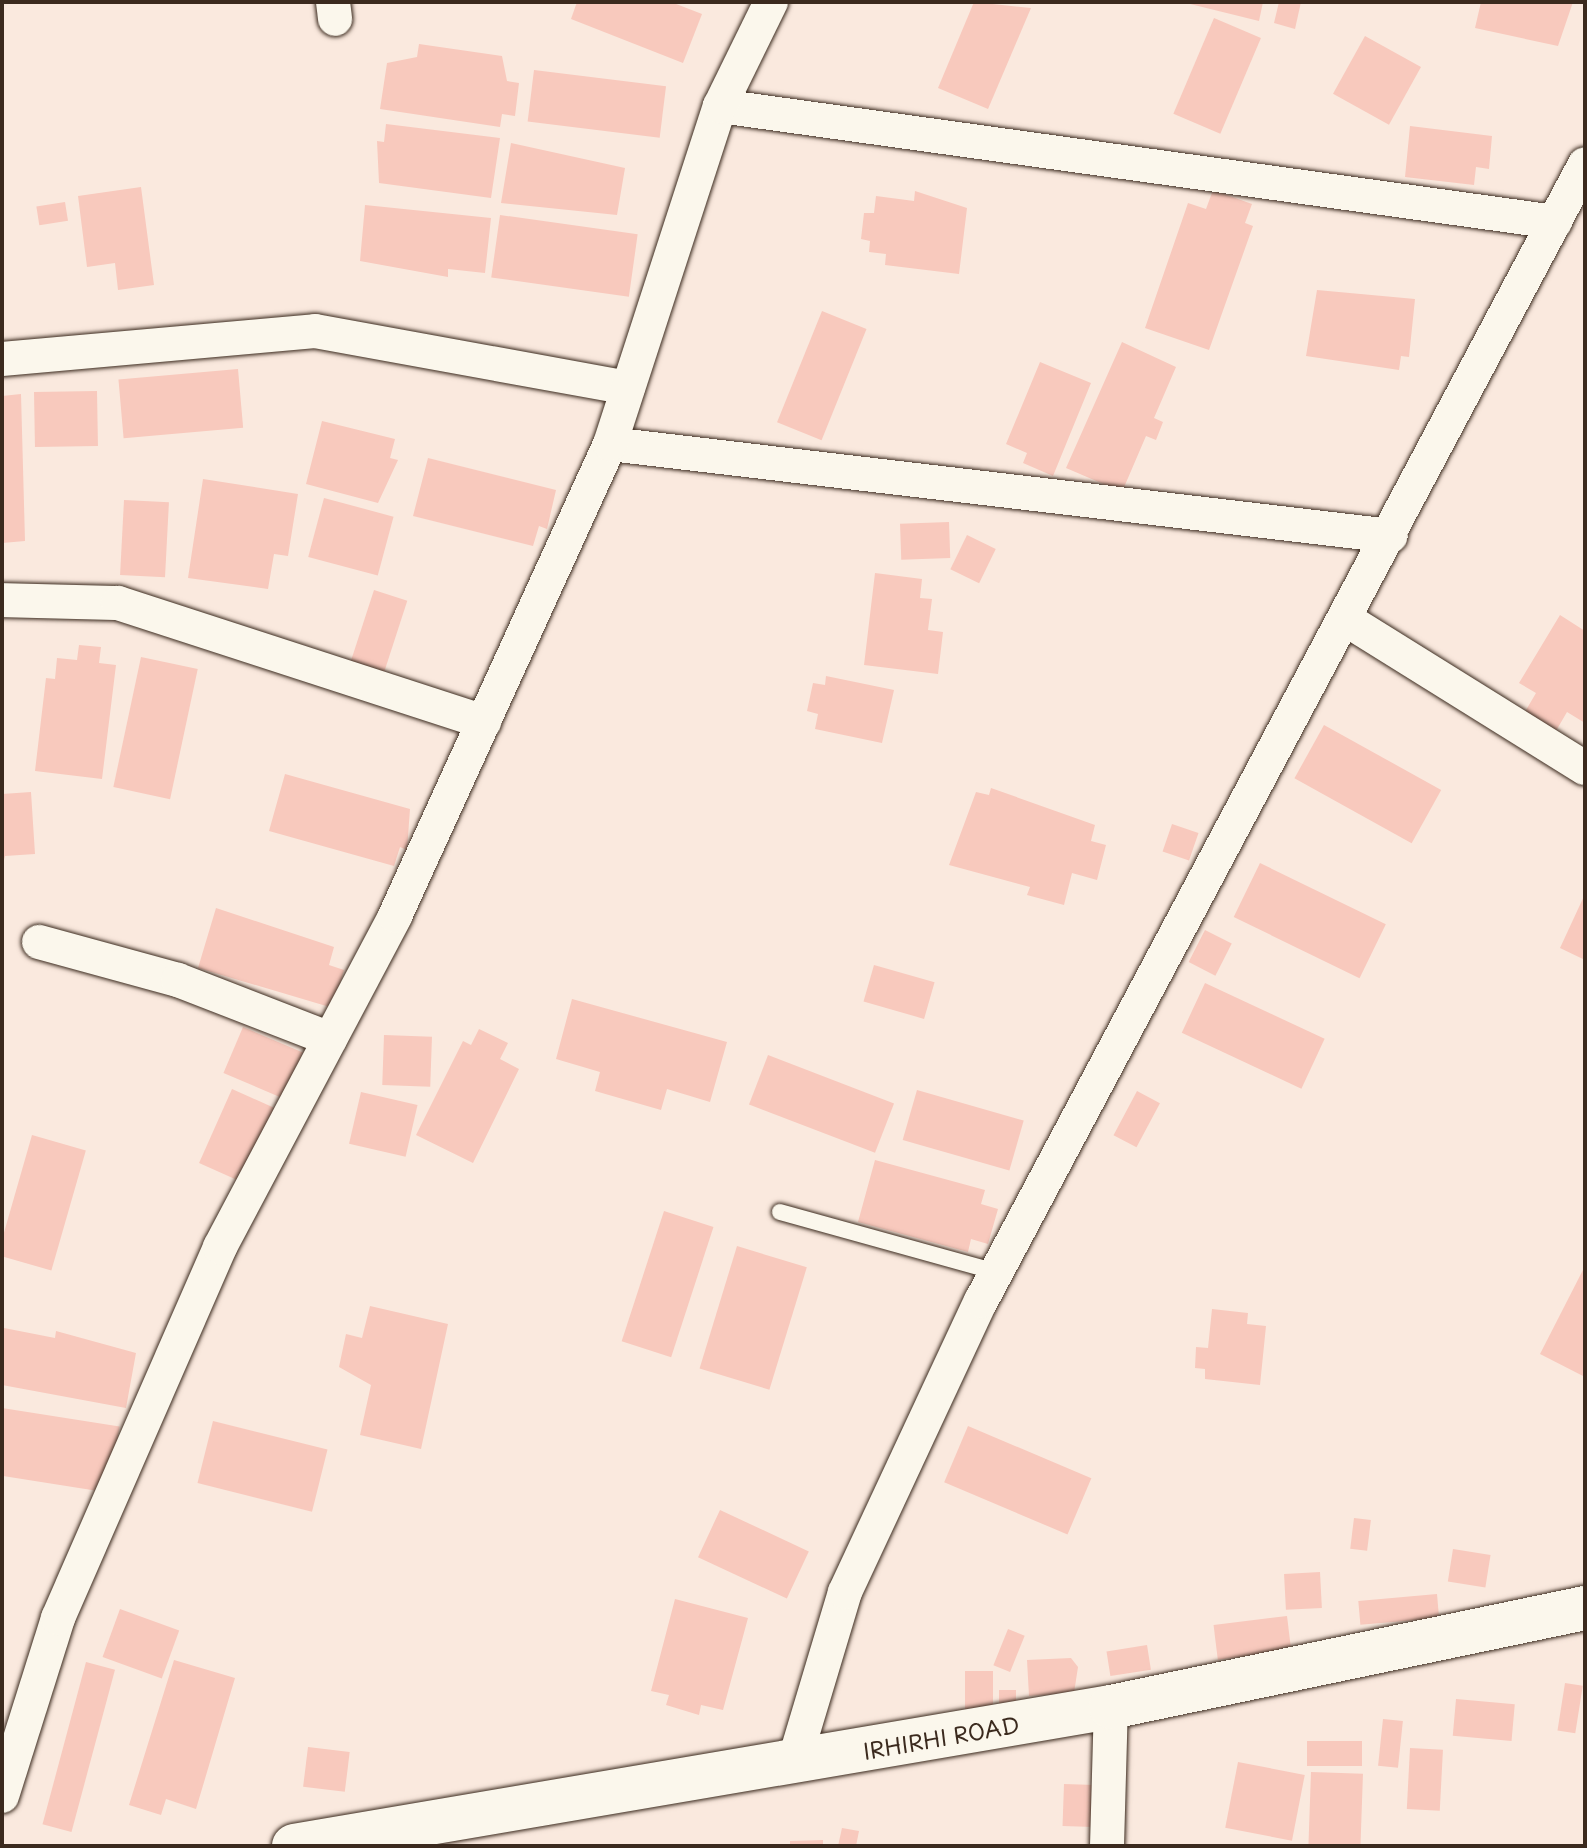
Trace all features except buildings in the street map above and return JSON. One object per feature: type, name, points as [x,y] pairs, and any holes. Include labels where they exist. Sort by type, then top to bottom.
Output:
[{"type":"street","points":[[2,1796],[58,1618],[220,1247],[330,1039],[484,722],[610,444],[720,106],[771,2]]},
{"type":"street","points":[[720,106],[1555,222]]},
{"type":"street","points":[[794,1762],[845,1592],[997,1272],[1347,620],[1585,164]]},
{"type":"street","points":[[2,359],[315,331],[628,388]]},
{"type":"street","points":[[610,444],[1391,536]]},
{"type":"street","points":[[2,600],[118,603],[484,722]]},
{"type":"street","points":[[1347,620],[1585,768]]},
{"type":"street","points":[[39,942],[178,980],[330,1039]]},
{"type":"street","name":"IRHIRHI ROAD","points":[[294,1846],[1111,1707],[1585,1608]]},
{"type":"street","points":[[1107,1846],[1111,1707]]},
{"type":"lane","points":[[780,1212],[997,1272]]}]
